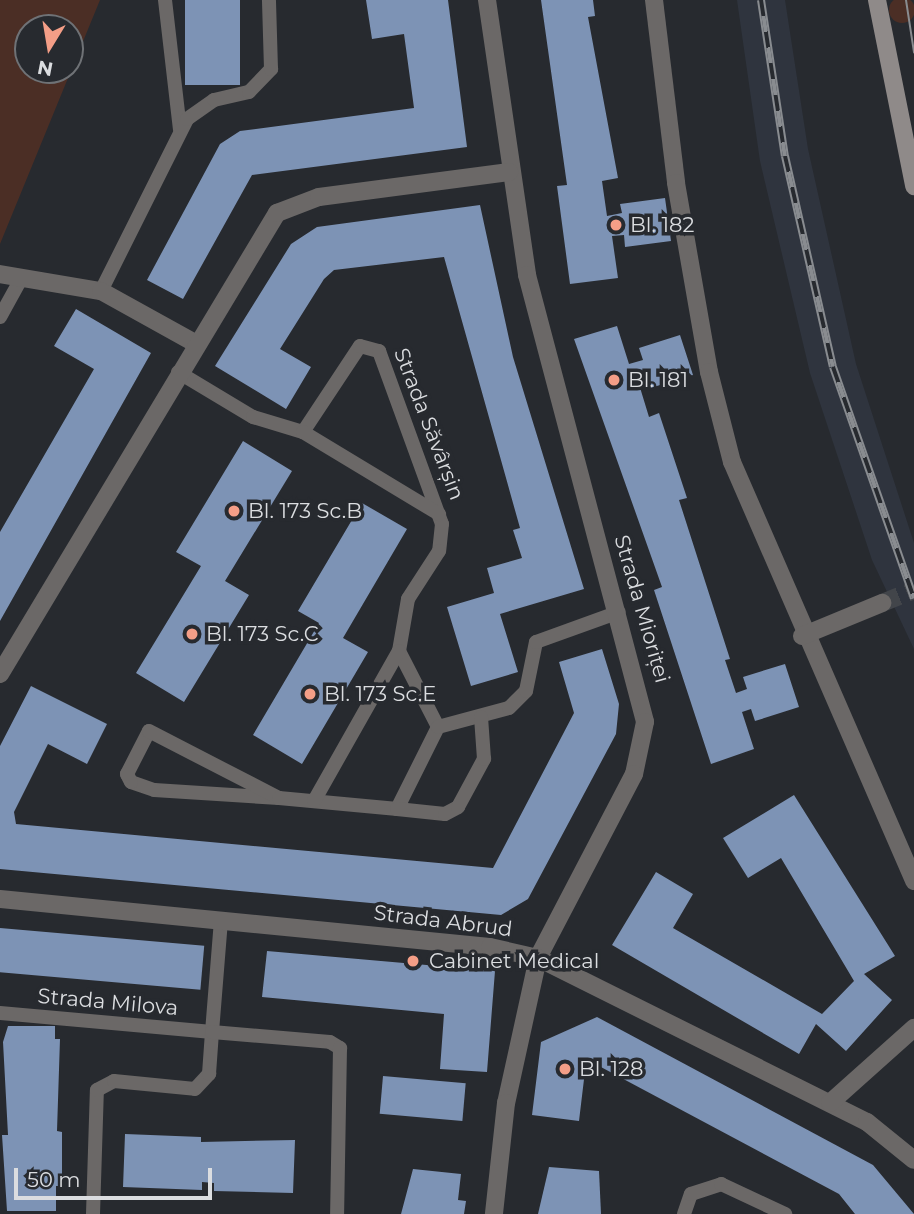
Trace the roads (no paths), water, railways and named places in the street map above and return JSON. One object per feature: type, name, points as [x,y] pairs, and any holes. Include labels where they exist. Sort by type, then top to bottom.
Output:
[{"type":"main road","points":[[877,0],[914,186]]},
{"type":"street","name":"Strada Mioriței","points":[[487,0],[509,172],[545,353],[643,698],[644,740],[634,774],[538,958],[506,1103],[495,1214]]},
{"type":"street","points":[[654,0],[709,372],[732,462],[802,636],[914,881]]},
{"type":"street","points":[[0,674],[194,343],[277,213],[319,197],[509,172]]},
{"type":"street","points":[[0,274],[101,291],[194,343]]},
{"type":"street","points":[[802,636],[882,603]]},
{"type":"street","name":"Strada Abrud","points":[[0,899],[491,947],[538,958],[867,1122],[914,1160]]},
{"type":"street","points":[[830,1103],[914,1028]]},
{"type":"lane","points":[[165,0],[180,129]]},
{"type":"lane","points":[[101,291],[180,129],[214,100],[263,84],[274,54],[269,0]]},
{"type":"lane","points":[[0,317],[21,279]]},
{"type":"lane","name":"Strada Săvârșin","points":[[303,432],[360,346],[373,346],[441,519]]},
{"type":"lane","points":[[178,372],[253,417],[303,432],[441,519],[439,551],[408,598],[398,651],[314,801]]},
{"type":"lane","points":[[438,727],[481,717],[519,702],[542,637],[619,612]]},
{"type":"lane","points":[[398,651],[438,727]]},
{"type":"lane","points":[[279,798],[149,731],[127,774],[131,782],[154,790],[279,798],[445,814],[457,807],[484,759],[481,717]]},
{"type":"lane","points":[[397,809],[438,727]]},
{"type":"lane","points":[[93,1214],[97,1090],[114,1081],[195,1089],[209,1074],[221,921]]},
{"type":"lane","name":"Strada Milova","points":[[0,1013],[330,1042],[340,1048],[337,1214]]},
{"type":"lane","points":[[684,1214],[691,1194],[721,1184],[785,1214]]},
{"type":"tunnel","points":[[882,603],[914,590]]},
{"type":"tram line","points":[[906,0],[914,52]]},
{"type":"railway","points":[[761,0],[785,156],[833,367],[914,598]]},
{"type":"place","name":"Bl. 182","points":[[616,225]]},
{"type":"place","name":"Bl. 181","points":[[614,380]]},
{"type":"place","name":"Bl. 173 Sc.B","points":[[234,511]]},
{"type":"place","name":"Bl. 173 Sc.C","points":[[192,634]]},
{"type":"place","name":"Bl. 173 Sc.E","points":[[310,694]]},
{"type":"place","name":"Cabinet Medical","points":[[413,961]]},
{"type":"place","name":"Bl. 128","points":[[565,1069]]}]
